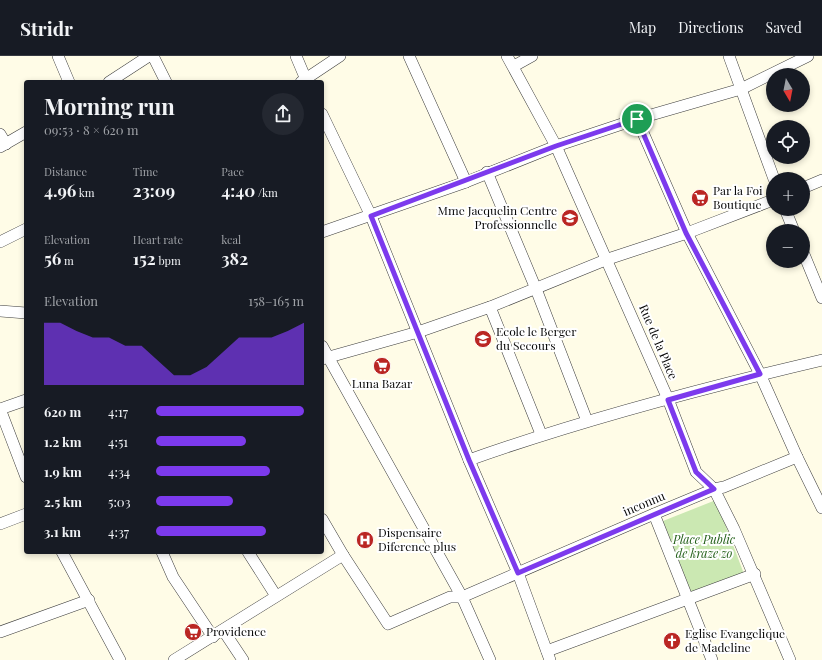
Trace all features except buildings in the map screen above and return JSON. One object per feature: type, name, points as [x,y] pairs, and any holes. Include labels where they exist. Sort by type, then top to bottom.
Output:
[{"type":"street","points":[[58,56],[68,80]]},
{"type":"street","points":[[111,80],[149,56]]},
{"type":"street","points":[[152,56],[165,80]]},
{"type":"street","points":[[296,56],[304,80]]},
{"type":"street","points":[[305,80],[340,56]]},
{"type":"street","points":[[409,56],[466,182]]},
{"type":"street","name":"Rue de la Place","points":[[507,56],[514,66],[556,146],[608,259],[668,400],[696,472],[714,489],[755,574],[790,660]]},
{"type":"street","points":[[514,66],[532,56]]},
{"type":"street","points":[[729,56],[771,172]]},
{"type":"street","points":[[324,231],[466,182],[487,172],[556,146],[637,119],[741,89],[808,56]]},
{"type":"street","points":[[324,118],[371,216],[469,460],[518,573],[548,656],[688,599],[755,574]]},
{"type":"street","points":[[637,119],[686,233],[760,374],[797,457],[819,494],[822,508]]},
{"type":"street","points":[[0,134],[3,146],[24,133]]},
{"type":"street","points":[[487,172],[536,289],[586,421]]},
{"type":"street","points":[[810,185],[822,180]]},
{"type":"street","points":[[490,660],[462,597],[325,358],[418,332],[490,307],[608,259],[686,233],[766,203]]},
{"type":"street","points":[[0,242],[24,230]]},
{"type":"street","points":[[810,268],[822,298]]},
{"type":"street","points":[[490,307],[541,434]]},
{"type":"street","points":[[0,311],[24,314]]},
{"type":"street","points":[[469,460],[541,434],[586,421],[760,374],[822,360]]},
{"type":"street","points":[[24,401],[0,409],[24,472]]},
{"type":"street","name":"inconnu","points":[[342,555],[388,624],[435,602],[450,597],[462,597],[654,514],[797,457]]},
{"type":"street","points":[[654,514],[712,660]]},
{"type":"street","points":[[0,524],[24,515]]},
{"type":"street","points":[[174,660],[342,555],[324,523]]},
{"type":"street","points":[[63,554],[120,660]]},
{"type":"street","points":[[163,554],[174,577],[213,636]]},
{"type":"street","points":[[249,554],[276,596]]},
{"type":"street","points":[[0,632],[89,600]]},
{"type":"street","points":[[223,630],[243,660]]},
{"type":"green space","name":"Place Public de kraze zo","points":[[716,500],[744,574],[691,592],[663,521]]},
{"type":"place","name":"Par la Foi Boutique","points":[[700,198]]},
{"type":"place","name":"Mme Jacquelin Centre Professionnelle","points":[[570,218]]},
{"type":"place","name":"Ecole le Berger du Secours","points":[[483,339]]},
{"type":"place","name":"Luna Bazar","points":[[382,366]]},
{"type":"place","name":"Dispensaire Diference plus","points":[[365,540]]},
{"type":"place","name":"Providence","points":[[193,632]]},
{"type":"place","name":"Eglise Evangelique de Madeline","points":[[672,641]]},
{"type":"route","points":[[637,119],[686,233],[760,374],[668,400],[696,472],[714,489],[518,573],[469,460],[371,216],[466,182],[487,172],[556,146],[637,119]]}]
